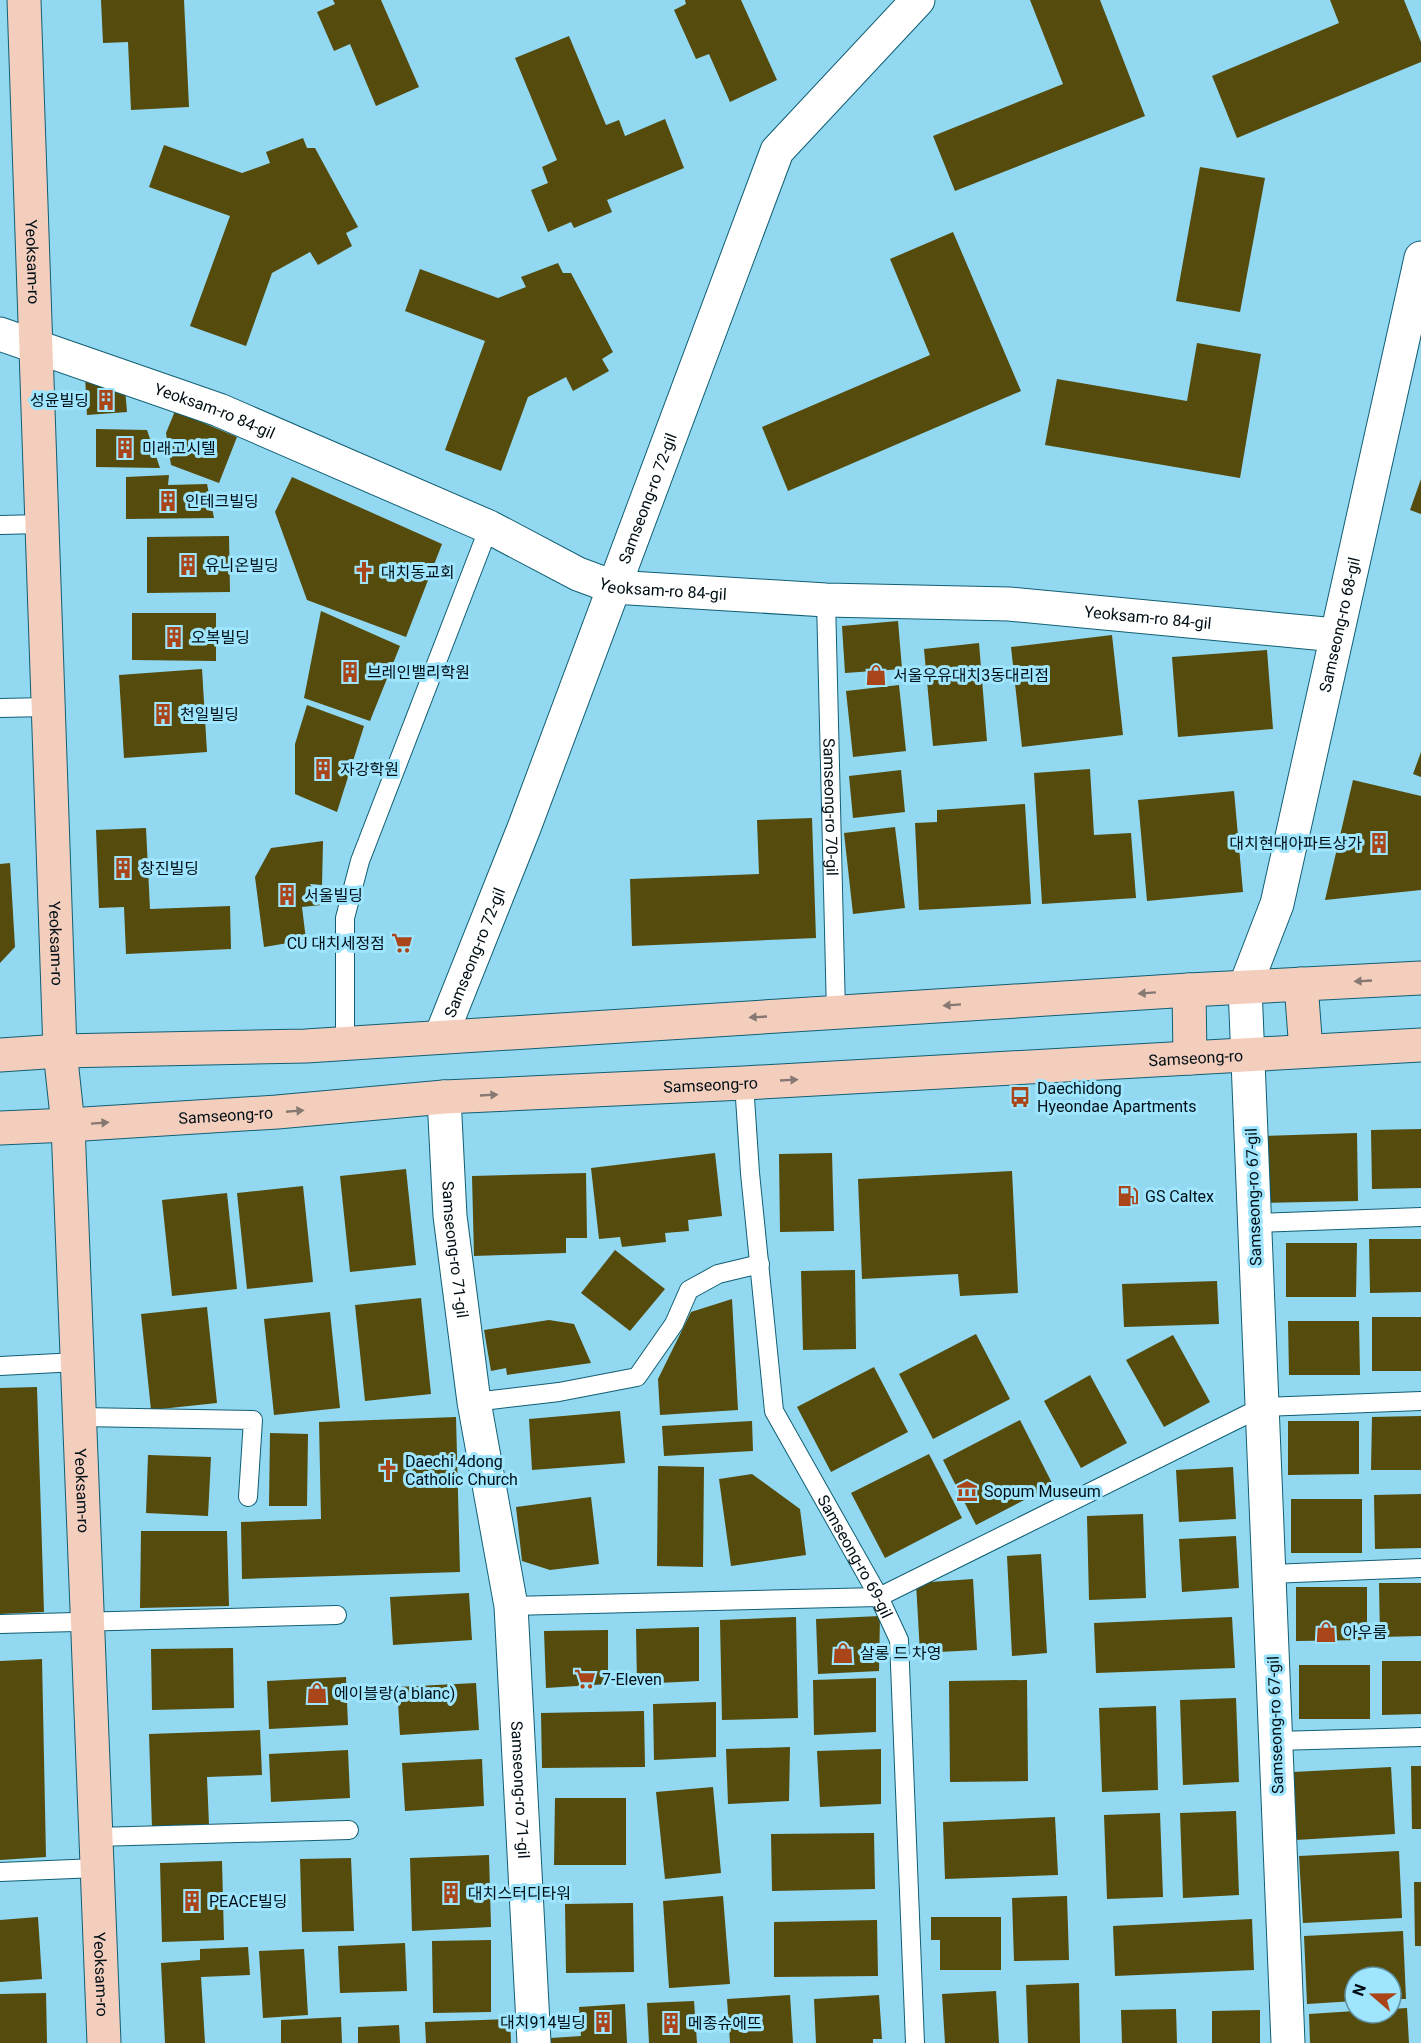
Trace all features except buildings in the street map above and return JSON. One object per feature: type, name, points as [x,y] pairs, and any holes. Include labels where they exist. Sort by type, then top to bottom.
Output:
[{"type":"main road","name":"Yeoksam-ro","points":[[24,0],[60,1051],[68,1125],[105,2043]]},
{"type":"main road","points":[[0,1055],[60,1051],[306,1046],[1189,990],[1421,978]]},
{"type":"main road","points":[[1301,984],[1306,1051]]},
{"type":"main road","points":[[1189,990],[1190,1058]]},
{"type":"main road","name":"Samseong-ro","points":[[0,1128],[277,1112],[444,1097],[744,1083],[1421,1045]]},
{"type":"street","name":"Samseong-ro 72-gil","points":[[441,1036],[524,828],[777,151],[918,0]]},
{"type":"street","name":"Samseong-ro 68-gil","points":[[1245,987],[1277,904],[1421,258]]},
{"type":"street","name":"Yeoksam-ro 84-gil","points":[[0,334],[219,410],[489,527],[578,574],[613,587],[826,600],[1009,604],[1336,635]]},
{"type":"street","name":"Samseong-ro 67-gil","points":[[1245,987],[1288,2043]]},
{"type":"street","name":"Samseong-ro 71-gil","points":[[444,1097],[450,1216],[474,1402],[511,1606],[534,2043]]},
{"type":"lane","points":[[0,525],[41,524]]},
{"type":"lane","points":[[345,1043],[345,918],[357,873],[489,527]]},
{"type":"lane","name":"Samseong-ro 70-gil","points":[[826,600],[836,1012]]},
{"type":"lane","points":[[0,708],[47,706]]},
{"type":"lane","name":"Samseong-ro 69-gil","points":[[744,1083],[750,1173],[774,1411],[879,1597],[899,1640],[915,2043]]},
{"type":"lane","points":[[1255,1223],[1421,1217]]},
{"type":"lane","points":[[474,1402],[559,1392],[637,1377],[674,1324],[689,1290],[718,1275],[760,1264]]},
{"type":"lane","points":[[0,1366],[77,1362]]},
{"type":"lane","points":[[511,1606],[879,1597],[1262,1407],[1421,1401]]},
{"type":"lane","points":[[80,1418],[253,1420],[248,1497]]},
{"type":"lane","points":[[1269,1574],[1421,1568]]},
{"type":"lane","points":[[0,1624],[337,1615]]},
{"type":"lane","points":[[1276,1741],[1421,1737]]},
{"type":"lane","points":[[0,1872],[96,1852],[349,1830]]},
{"type":"place","name":"성윤빌딩","points":[[106,400]]},
{"type":"place","name":"미래고시텔","points":[[125,448]]},
{"type":"place","name":"인테크빌딩","points":[[168,501]]},
{"type":"place","name":"유니온빌딩","points":[[188,565]]},
{"type":"place","name":"대치동교회","points":[[364,572]]},
{"type":"place","name":"오복빌딩","points":[[174,637]]},
{"type":"place","name":"브레인밸리학원","points":[[350,672]]},
{"type":"place","name":"서울우유대치3동대리점","points":[[876,675]]},
{"type":"place","name":"천일빌딩","points":[[163,714]]},
{"type":"place","name":"자강학원","points":[[323,769]]},
{"type":"place","name":"대치현대아파트상가","points":[[1379,843]]},
{"type":"place","name":"창진빌딩","points":[[123,868]]},
{"type":"place","name":"서울빌딩","points":[[287,895]]},
{"type":"place","name":"CU 대치세정점","points":[[402,943]]},
{"type":"place","name":"Daechidong Hyeondae Apartments","points":[[1020,1097]]},
{"type":"place","name":"GS Caltex","points":[[1128,1196]]},
{"type":"place","name":"Daechi 4dong Catholic Church","points":[[388,1470]]},
{"type":"place","name":"Sopum Museum","points":[[967,1491]]},
{"type":"place","name":"아우룸","points":[[1326,1632]]},
{"type":"place","name":"살롱 드 차영","points":[[843,1653]]},
{"type":"place","name":"7-Eleven","points":[[585,1679]]},
{"type":"place","name":"에이블랑(a blanc)","points":[[317,1693]]},
{"type":"place","name":"대치스터디타워","points":[[451,1893]]},
{"type":"place","name":"PEACE빌딩","points":[[192,1901]]},
{"type":"place","name":"대치914빌딩","points":[[603,2022]]},
{"type":"place","name":"메종슈에뜨","points":[[671,2023]]}]
